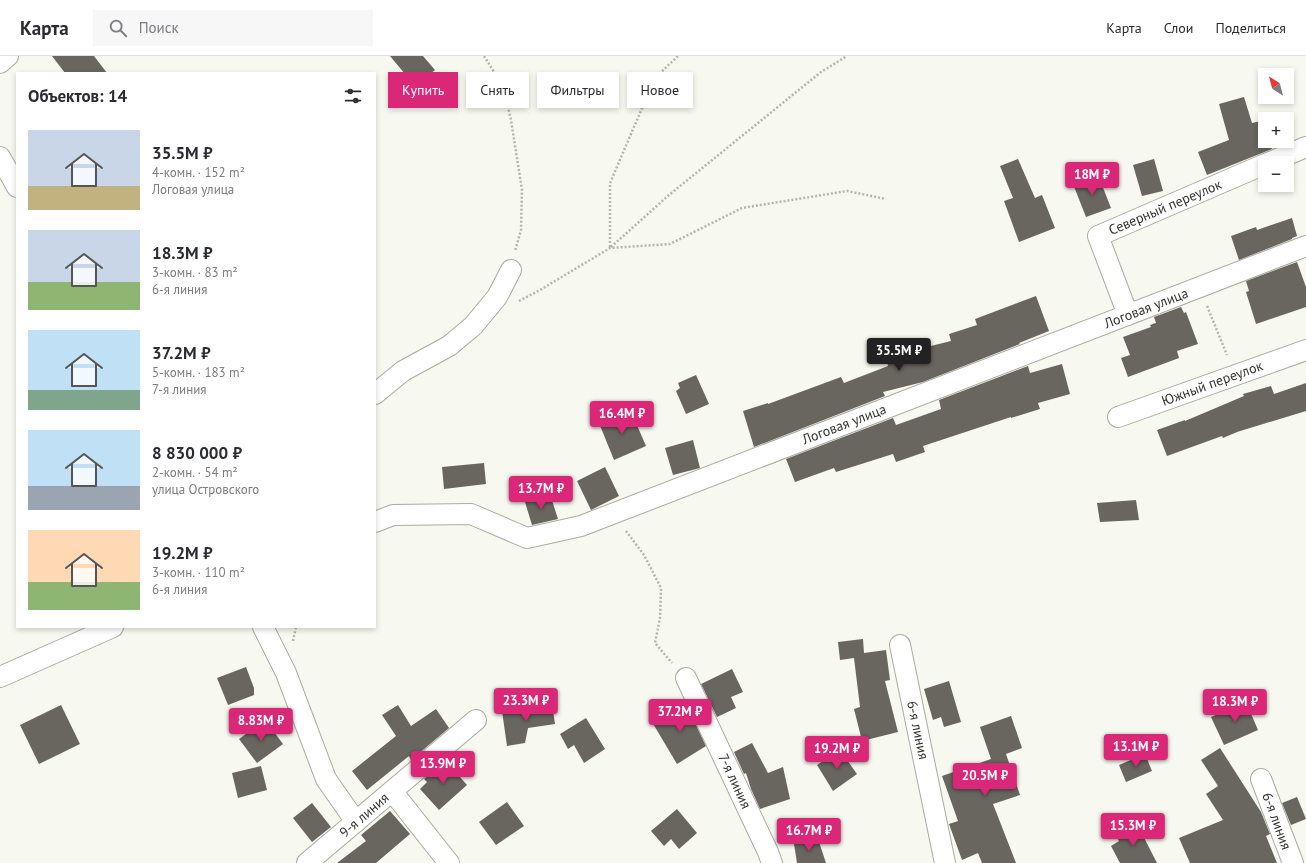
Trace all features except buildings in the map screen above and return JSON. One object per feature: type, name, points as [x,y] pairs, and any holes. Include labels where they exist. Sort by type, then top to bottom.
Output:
[{"type":"street","points":[[0,63],[8,56]]},
{"type":"street","points":[[1284,156],[1306,146]]},
{"type":"street","points":[[0,157],[16,185]]},
{"type":"street","name":"Северный переулок","points":[[1128,315],[1098,236],[1258,167]]},
{"type":"street","name":"Логовая улица","points":[[376,522],[393,515],[471,514],[527,538],[581,526],[1306,246]]},
{"type":"street","points":[[376,393],[403,372],[449,346],[473,326],[497,297],[511,270]]},
{"type":"street","name":"Южный переулок","points":[[1118,417],[1306,350]]},
{"type":"street","points":[[0,677],[112,628]]},
{"type":"street","points":[[264,628],[286,673],[326,779],[356,822]]},
{"type":"street","name":"6-я линия","points":[[900,645],[945,863]]},
{"type":"street","name":"7-я линия","points":[[686,678],[772,863]]},
{"type":"street","name":"9-я линия","points":[[307,863],[476,720]]},
{"type":"street","name":"6-я линия","points":[[1262,779],[1293,863]]},
{"type":"street","points":[[392,791],[450,863]]},
{"type":"path","points":[[484,56],[503,86],[511,120],[522,190],[521,230],[511,270]]},
{"type":"path","points":[[610,248],[610,183],[655,78],[678,56]]},
{"type":"path","points":[[513,304],[540,290],[610,248],[669,195],[822,72],[847,56]]},
{"type":"path","points":[[610,248],[670,244],[742,208],[847,191],[886,199]]},
{"type":"path","points":[[1200,287],[1235,375]]},
{"type":"path","points":[[613,513],[644,556],[661,588],[660,618],[655,643],[686,678]]}]
